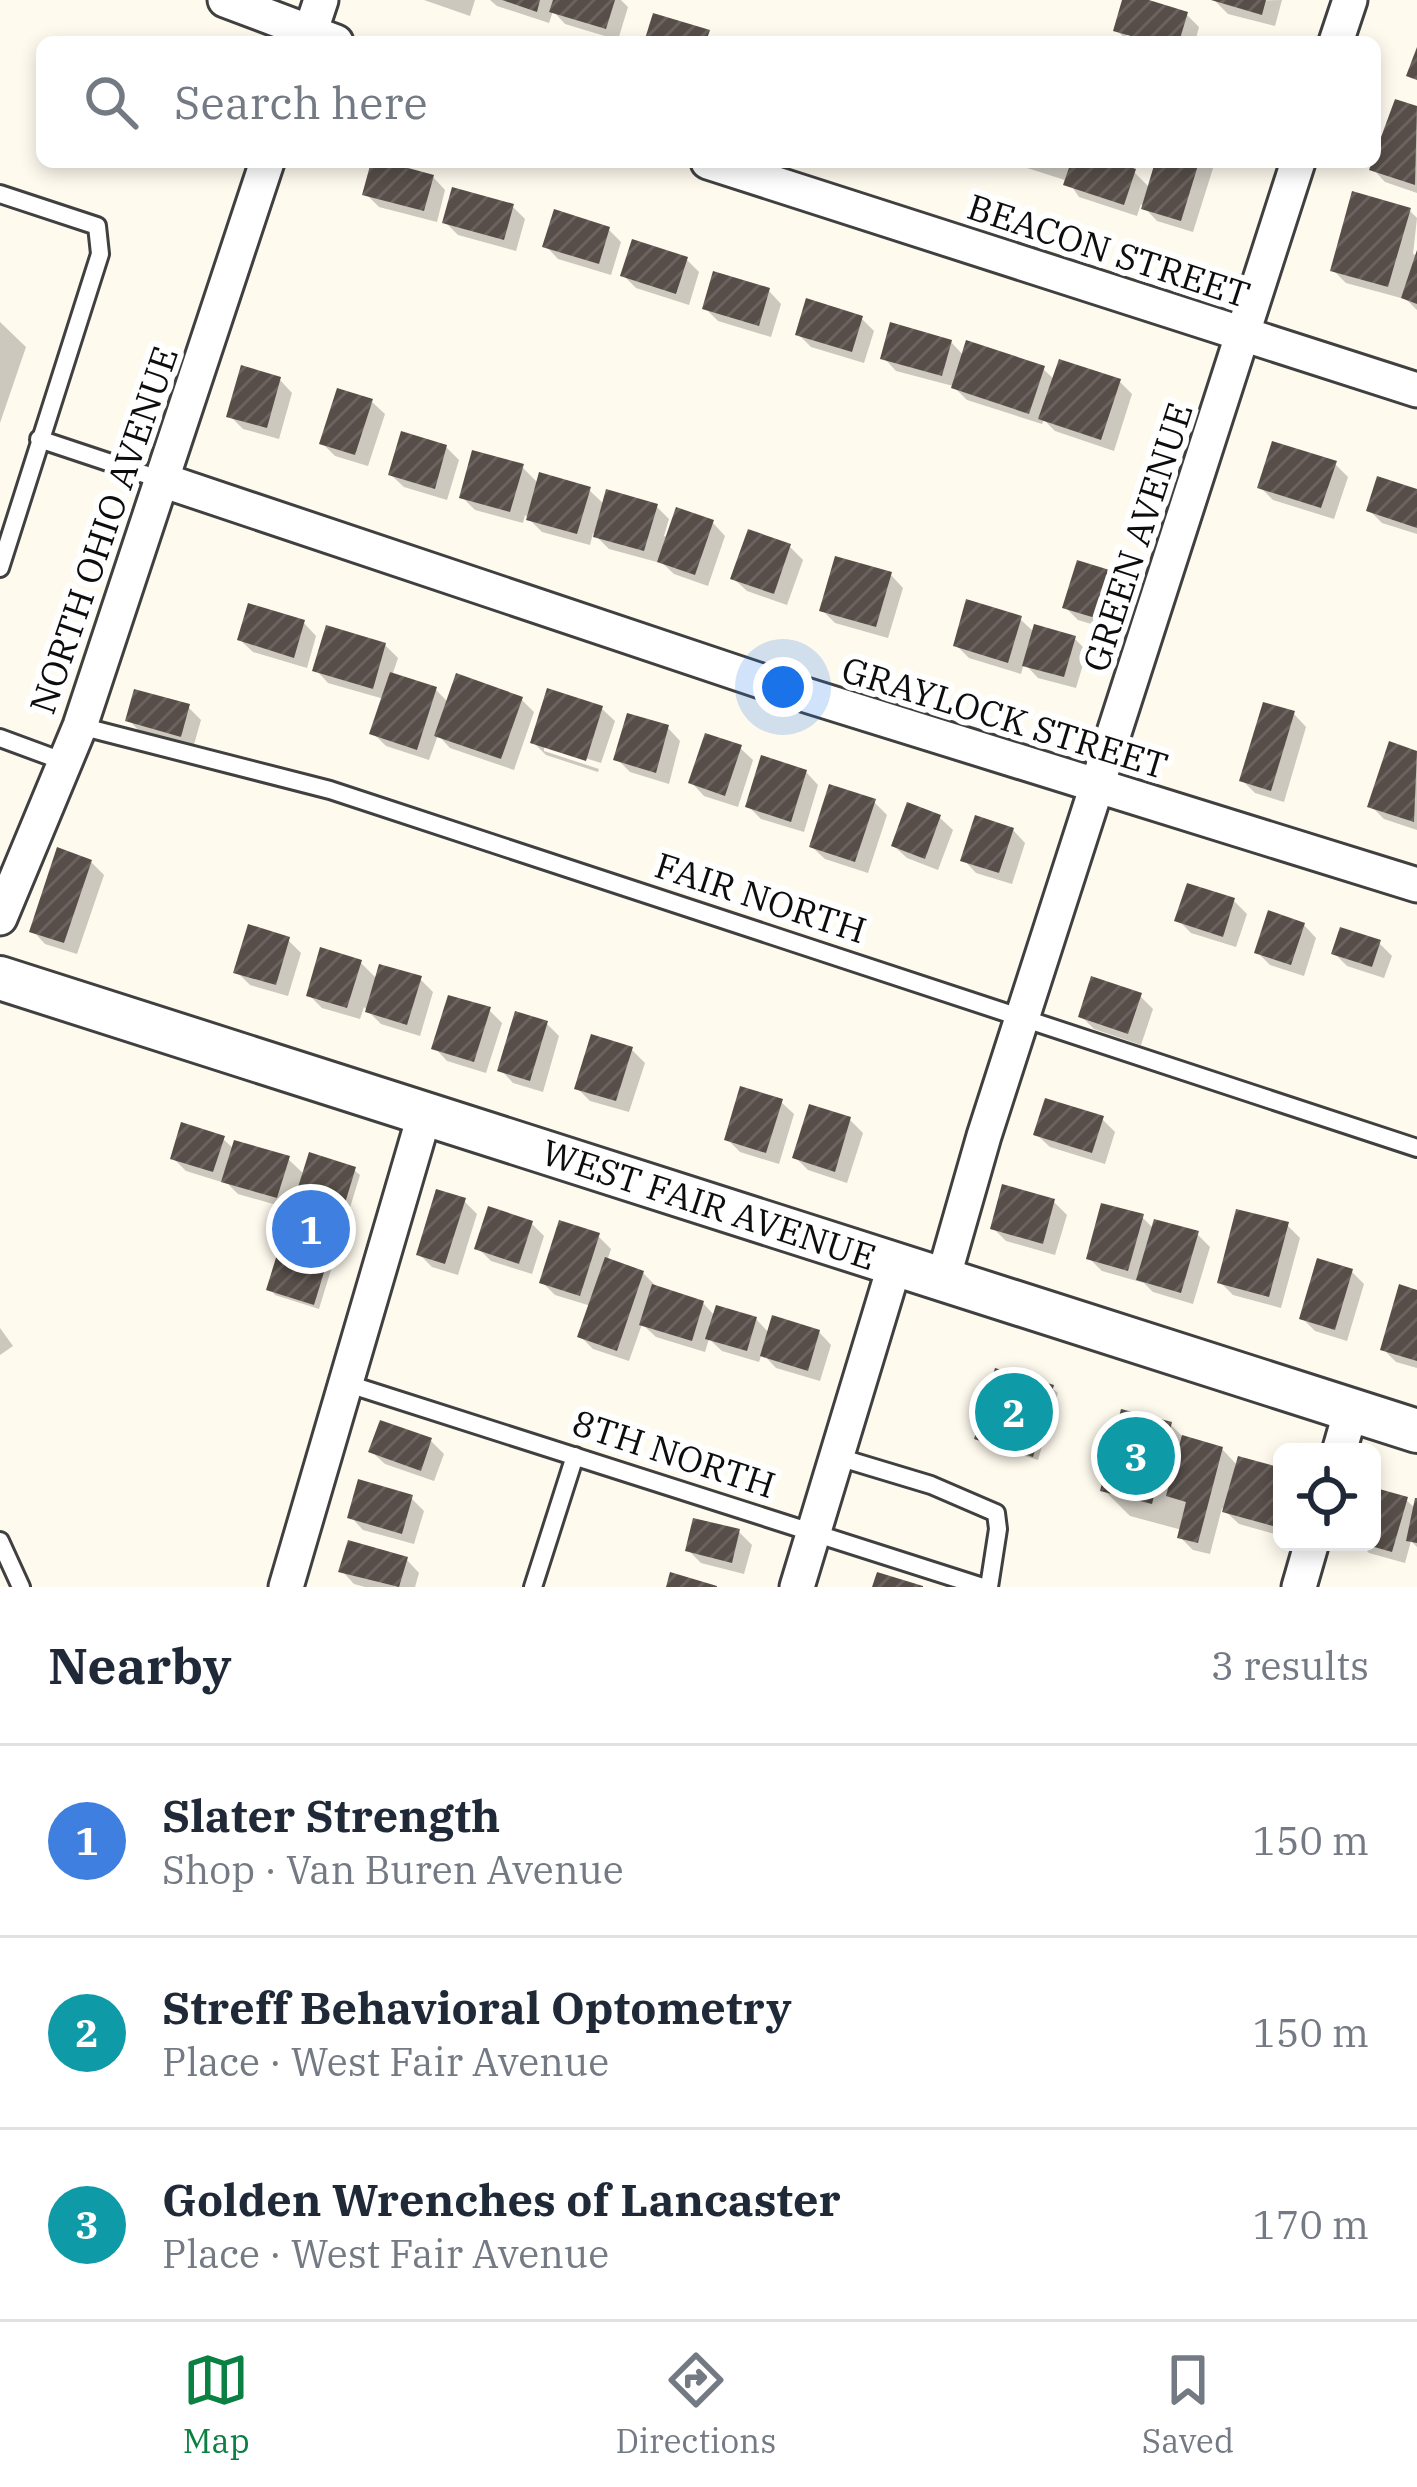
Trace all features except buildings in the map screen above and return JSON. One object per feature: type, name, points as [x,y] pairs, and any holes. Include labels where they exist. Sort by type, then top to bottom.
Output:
[{"type":"street","points":[[225,0],[310,36]]},
{"type":"street","points":[[317,36],[321,0]]},
{"type":"street","points":[[1338,36],[1350,0]]},
{"type":"street","name":"NORTH OHIO AVENUE","points":[[0,918],[80,726],[265,168]]},
{"type":"street","name":"BEACON STREET","points":[[727,168],[1417,389]]},
{"type":"street","name":"GREEN AVENUE","points":[[943,1279],[1296,168]]},
{"type":"street","name":"GRAYLOCK STREET","points":[[162,479],[764,682],[1417,885]]},
{"type":"street","name":"WEST FAIR AVENUE","points":[[0,978],[1417,1432]]},
{"type":"street","points":[[286,1587],[425,1113]]},
{"type":"street","points":[[797,1587],[895,1264]]},
{"type":"street","points":[[1342,1443],[1351,1410]]},
{"type":"street","points":[[1299,1587],[1309,1551]]},
{"type":"lane","points":[[0,194],[97,226],[100,254],[0,568]]},
{"type":"lane","points":[[39,439],[162,479]]},
{"type":"lane","name":"FAIR NORTH","points":[[80,726],[330,790],[1417,1148]]},
{"type":"lane","points":[[0,738],[64,762]]},
{"type":"lane","name":"8TH NORTH","points":[[345,1383],[986,1587]]},
{"type":"lane","points":[[533,1587],[575,1456]]},
{"type":"lane","points":[[838,1457],[932,1485],[996,1513],[998,1529],[986,1587]]},
{"type":"lane","points":[[0,1540],[21,1587]]},
{"type":"place","name":"Slater Strength","points":[[311,1229]]},
{"type":"place","name":"Streff Behavioral Optometry","points":[[1014,1412]]},
{"type":"place","name":"Golden Wrenches of Lancaster","points":[[1136,1456]]}]
